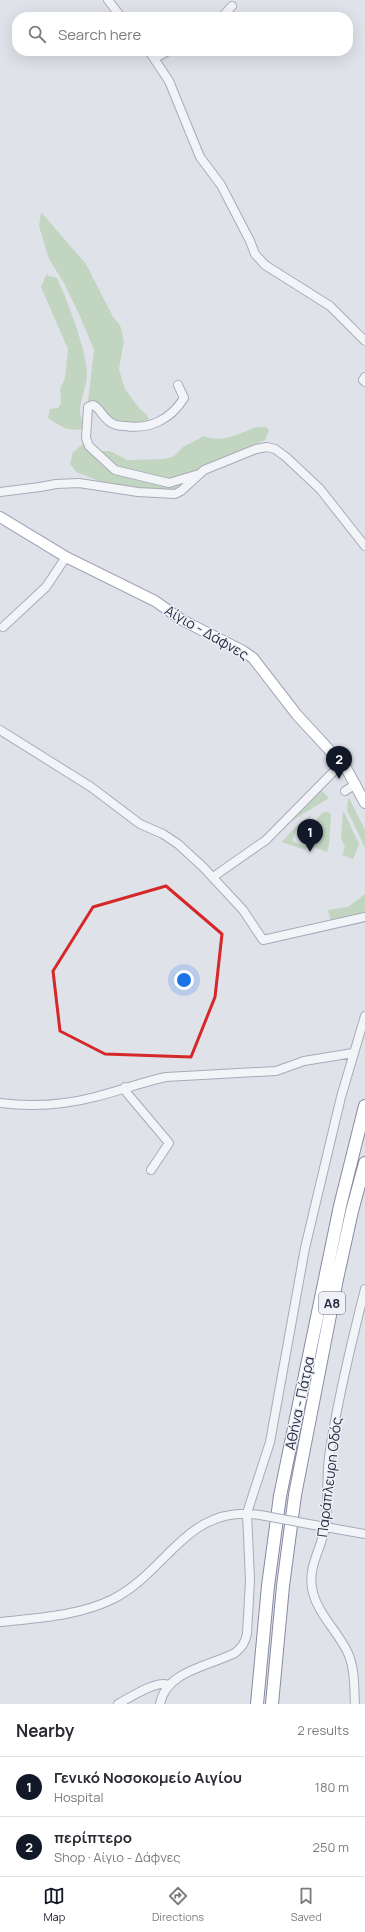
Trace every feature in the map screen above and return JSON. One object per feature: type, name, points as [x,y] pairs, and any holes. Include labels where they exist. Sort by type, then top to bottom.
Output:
[{"type":"highway","name":"Αθήνα - Πάτρα","points":[[257,1704],[280,1496],[337,1220],[365,1106]]},
{"type":"highway","name":"Αθήνα - Πάτρα","points":[[274,1704],[274,1680],[295,1495],[342,1256],[352,1210],[365,1163]]},
{"type":"highway","points":[[253,1704],[260,1678]]},
{"type":"main road","name":"Αίγιο - Δάφνες","points":[[0,517],[66,557],[155,601],[187,623],[250,656],[263,669],[297,715],[342,763],[356,784],[365,803]]},
{"type":"street","points":[[108,0],[117,12]]},
{"type":"street","points":[[227,12],[232,6]]},
{"type":"street","points":[[159,56],[155,58],[169,81],[197,152],[221,185],[250,241],[256,257],[267,267],[335,309],[365,340]]},
{"type":"street","points":[[365,377],[363,380],[365,382]]},
{"type":"street","points":[[178,385],[184,398],[177,410],[162,420],[146,427],[135,428],[117,426],[110,422],[96,406],[93,405],[88,407],[86,438],[89,446],[115,470],[169,483],[199,474],[218,464],[256,449],[267,447],[275,449],[286,457],[326,496],[365,546]]},
{"type":"street","points":[[0,492],[40,488],[56,484],[79,483],[138,492],[175,494],[181,491],[199,474]]},
{"type":"street","points":[[3,627],[46,588],[66,557]]},
{"type":"street","points":[[0,730],[91,787],[140,824],[171,839],[213,877],[243,910],[263,940],[365,917]]},
{"type":"street","points":[[213,877],[266,840],[342,763]]},
{"type":"street","points":[[345,791],[356,784]]},
{"type":"street","points":[[160,1704],[164,1692],[169,1685],[180,1676],[235,1652],[242,1648],[245,1642],[250,1580],[247,1513],[270,1442],[305,1248],[353,1052],[365,1016]]},
{"type":"street","points":[[0,1103],[21,1106],[57,1104],[94,1098],[125,1087],[166,1077],[276,1070],[304,1061],[353,1052]]},
{"type":"street","points":[[125,1087],[127,1092],[169,1143],[151,1170]]},
{"type":"street","name":"Παράπλευρη Οδός","points":[[355,1704],[351,1658],[318,1606],[312,1588],[312,1567],[326,1527],[327,1478],[332,1436],[365,1288]]},
{"type":"street","points":[[0,1622],[81,1610],[108,1601],[136,1584],[182,1539],[199,1526],[222,1516],[247,1513],[365,1534]]},
{"type":"street","points":[[118,1704],[156,1684],[165,1683],[169,1685]]},
{"type":"highlighted area","points":[[166,886],[222,934],[215,997],[191,1057],[105,1054],[60,1031],[53,971],[93,907]]},
{"type":"green space","points":[[41,212],[86,264],[113,317],[120,325],[124,341],[119,369],[125,389],[140,409],[147,415],[149,422],[146,424],[116,423],[96,402],[88,402],[94,350],[64,283],[49,259],[39,226]]},
{"type":"green space","points":[[46,275],[57,278],[71,311],[86,361],[87,377],[80,406],[83,424],[82,429],[68,429],[60,426],[48,418],[50,409],[58,408],[61,403],[60,389],[65,378],[68,349],[41,287]]},
{"type":"green space","points":[[257,427],[266,427],[269,430],[265,440],[206,465],[180,487],[173,490],[154,491],[107,484],[76,472],[70,464],[73,452],[84,443],[97,451],[110,451],[127,460],[165,459],[174,456],[183,447],[204,436],[218,439],[231,437]]},
{"type":"green space","points":[[321,790],[329,798],[290,822]]},
{"type":"green space","points":[[349,798],[365,830],[365,848],[347,810]]},
{"type":"green space","points":[[343,810],[359,844],[353,859],[342,855],[345,847],[341,838]]},
{"type":"green space","points":[[324,812],[329,812],[331,815],[329,845],[327,852],[307,845],[318,817]]},
{"type":"green space","points":[[311,815],[308,825],[302,823],[298,826],[292,841],[307,847],[305,850],[282,842],[295,827]]},
{"type":"green space","points":[[365,894],[365,913],[331,921],[328,910],[348,907]]},
{"type":"place","name":"περίπτερο","points":[[339,779]]},
{"type":"place","name":"Γενικό Νοσοκομείο Αιγίου","points":[[310,852]]}]
